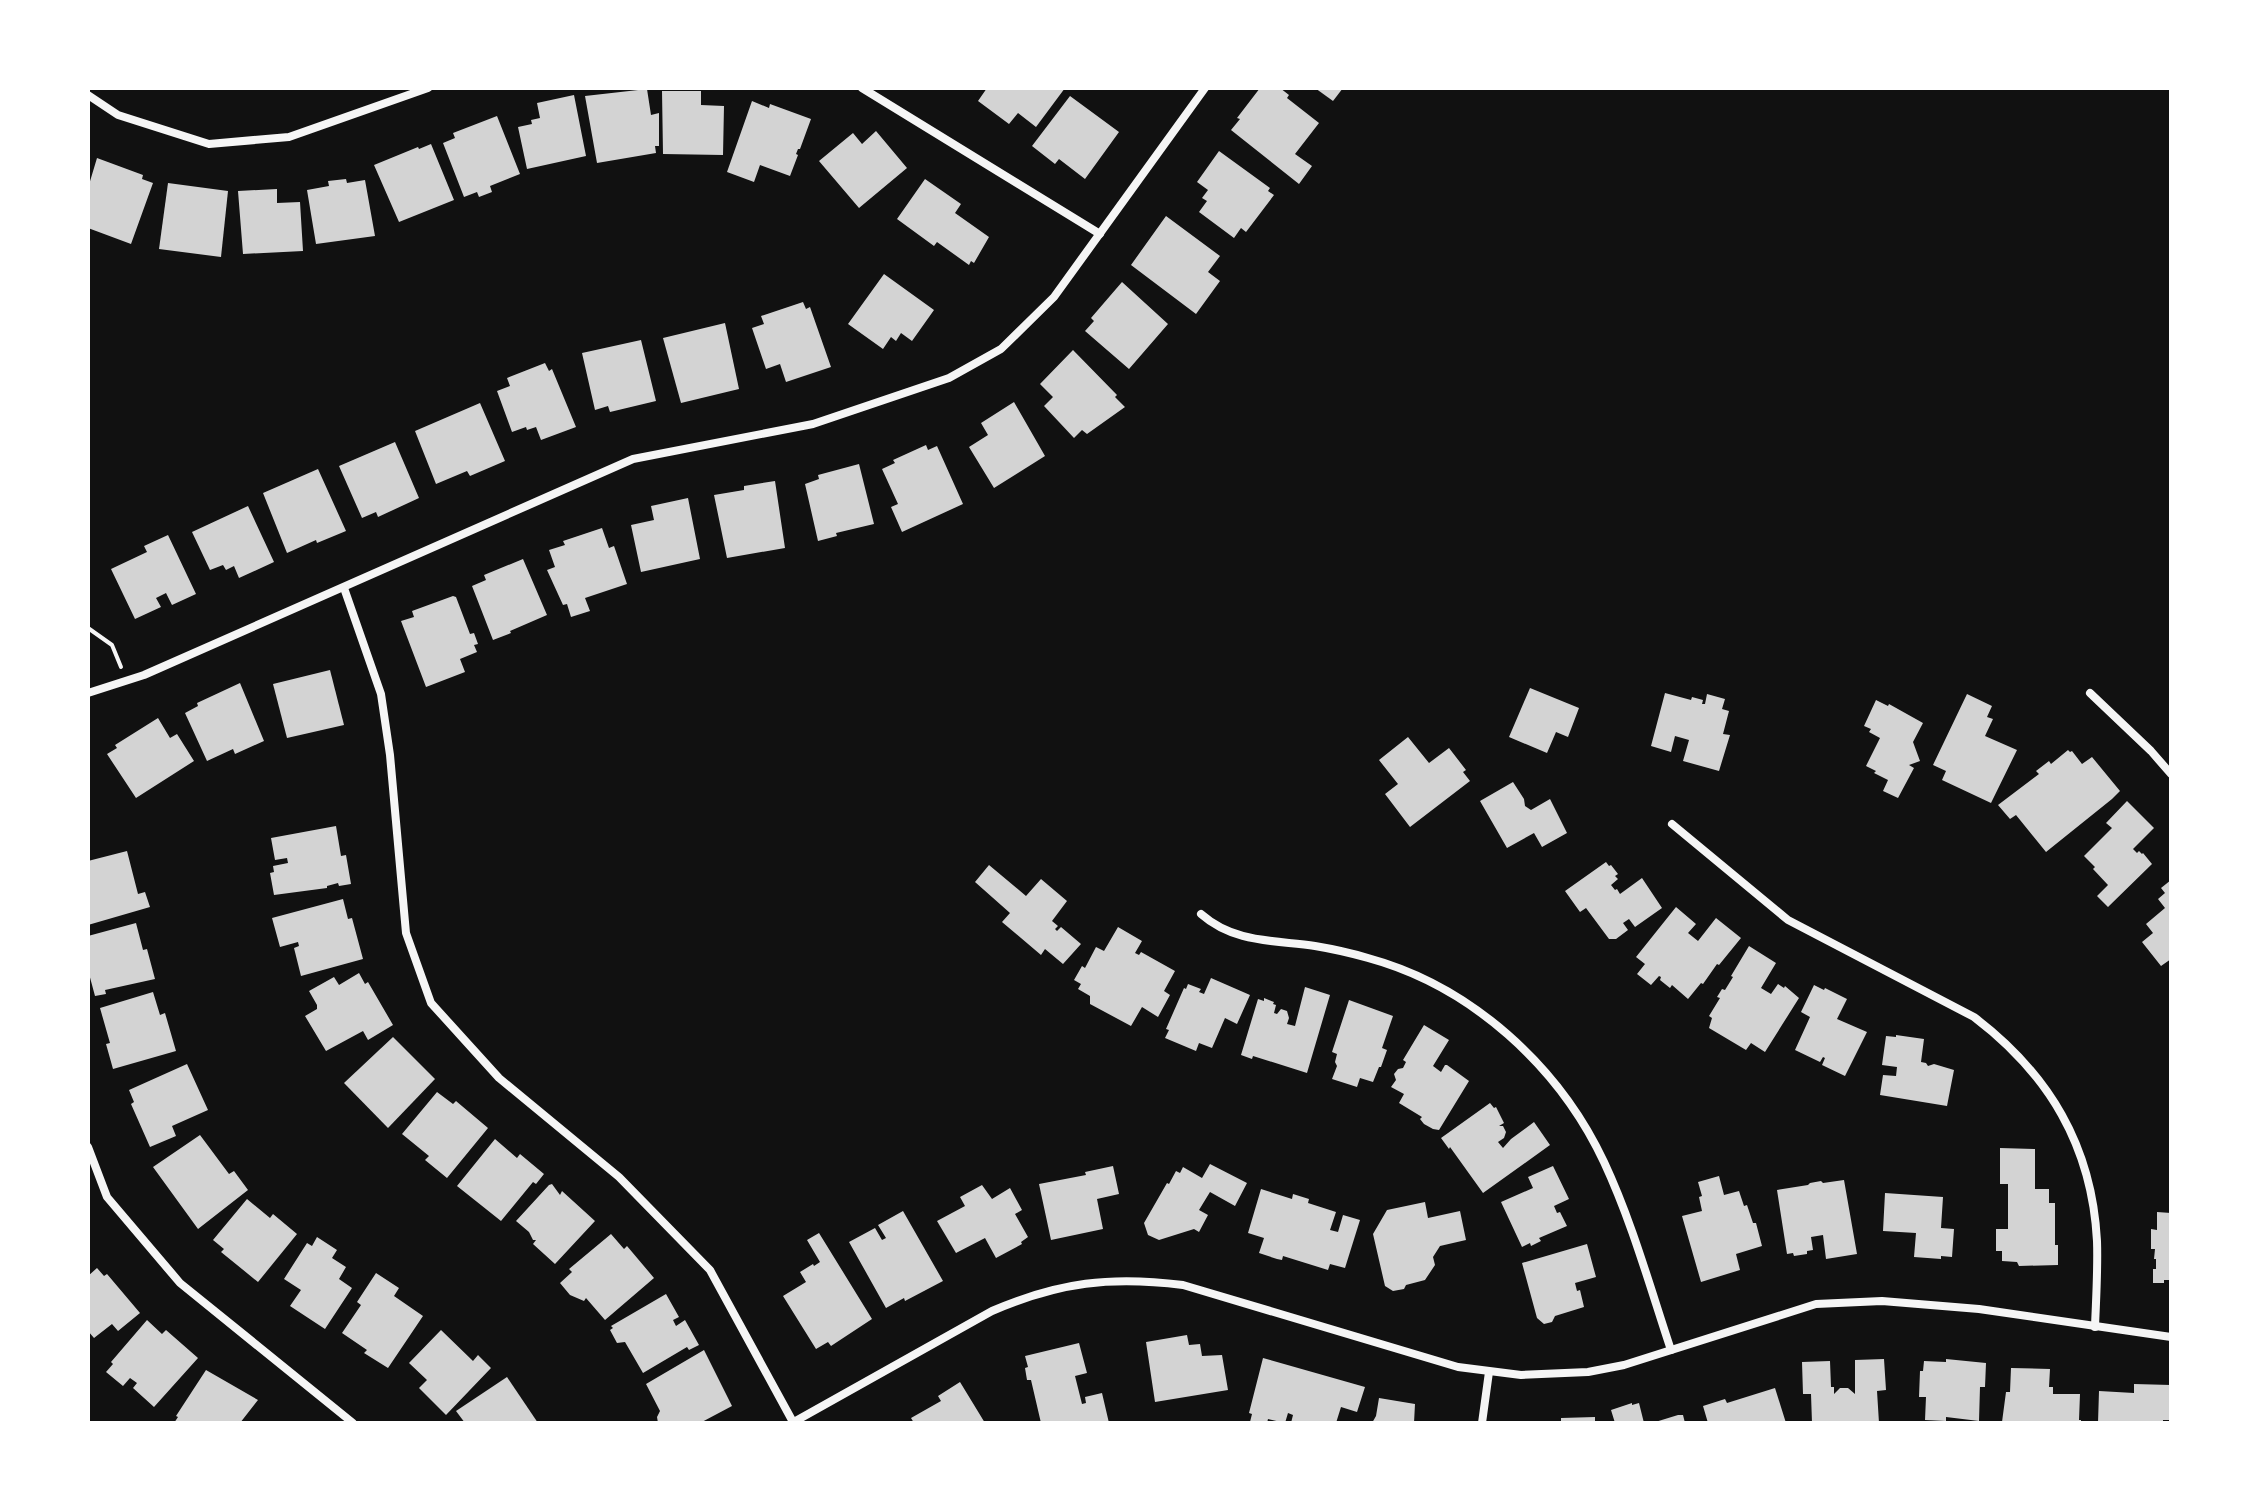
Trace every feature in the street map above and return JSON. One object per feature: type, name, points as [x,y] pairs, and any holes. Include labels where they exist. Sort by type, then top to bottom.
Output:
[{"type":"street","points":[[88,95],[118,115],[209,144],[289,137],[428,88]]},
{"type":"street","points":[[862,88],[1100,234]]},
{"type":"street","points":[[88,693],[144,675],[633,459],[813,424],[949,378],[1001,349],[1054,297],[1205,88]]},
{"type":"street","points":[[344,588],[381,694],[390,755],[406,933],[431,1003],[499,1078],[619,1177],[710,1270],[792,1423],[992,1311],[1027,1296],[1104,1280],[1145,1280],[1183,1285],[1458,1367],[1489,1372],[1553,1375],[1624,1365],[1816,1304],[1882,1301],[1979,1309],[2171,1337]]},
{"type":"street","points":[[2090,693],[2171,774]]},
{"type":"street","points":[[1672,824],[1788,920],[1974,1017],[1996,1034],[2036,1075],[2070,1128],[2088,1181],[2097,1243],[2095,1327]]},
{"type":"street","points":[[1201,914],[1212,925],[1244,938],[1329,949],[1400,968],[1452,994],[1499,1027],[1564,1094],[1593,1139],[1622,1205],[1671,1350]]},
{"type":"street","points":[[88,1147],[107,1197],[180,1283],[353,1423]]},
{"type":"street","points":[[1482,1423],[1489,1372]]},
{"type":"path","points":[[88,628],[112,645],[126,681]]},
{"type":"building","points":[[987,88],[1065,88],[1036,127],[1018,113],[1009,124],[978,101]]},
{"type":"building","points":[[1260,88],[1280,88],[1289,95],[1287,98],[1319,123],[1295,154],[1312,166],[1299,184],[1231,130]]},
{"type":"building","points":[[1315,88],[1343,88],[1333,101]]},
{"type":"building","points":[[647,89],[651,115],[659,113],[659,146],[655,146],[656,153],[597,163],[585,96]]},
{"type":"building","points":[[662,91],[701,91],[701,105],[724,106],[723,155],[663,154]]},
{"type":"building","points":[[574,95],[586,156],[527,169],[518,127],[532,124],[531,120],[540,118],[537,103]]},
{"type":"building","points":[[1070,96],[1119,132],[1085,179],[1059,159],[1055,164],[1032,146]]},
{"type":"building","points":[[752,101],[811,119],[790,176],[760,165],[754,182],[727,172]]},
{"type":"building","points":[[497,116],[520,174],[490,186],[492,192],[479,197],[477,192],[464,197],[443,143],[455,138],[453,133]]},
{"type":"building","points":[[876,131],[907,168],[859,208],[819,161],[853,133],[862,144]]},
{"type":"building","points":[[431,144],[454,200],[399,222],[374,165]]},
{"type":"building","points":[[1219,151],[1270,188],[1268,191],[1274,195],[1246,232],[1241,228],[1234,238],[1199,212],[1207,201],[1202,198],[1208,190],[1197,182]]},
{"type":"building","points":[[97,158],[143,175],[142,179],[153,183],[131,244],[88,228],[88,188]]},
{"type":"building","points":[[346,179],[347,183],[365,180],[375,236],[316,244],[307,190],[329,186],[328,181]]},
{"type":"building","points":[[925,179],[961,204],[955,213],[989,237],[974,263],[971,261],[969,265],[937,242],[934,246],[897,219]]},
{"type":"building","points":[[168,183],[228,191],[221,257],[159,249]]},
{"type":"building","points":[[277,189],[277,203],[300,202],[303,251],[243,254],[238,191]]},
{"type":"building","points":[[1166,216],[1220,256],[1208,272],[1220,281],[1196,314],[1131,265]]},
{"type":"building","points":[[884,274],[934,310],[912,341],[901,333],[896,341],[891,337],[883,349],[848,324]]},
{"type":"building","points":[[1122,282],[1168,324],[1129,369],[1085,331],[1094,321],[1091,318]]},
{"type":"building","points":[[803,302],[806,309],[810,307],[831,367],[786,382],[780,364],[766,369],[752,328],[764,324],[761,316]]},
{"type":"building","points":[[725,323],[739,389],[681,403],[663,338]]},
{"type":"building","points":[[641,340],[656,401],[610,412],[608,406],[595,410],[582,353]]},
{"type":"building","points":[[1073,350],[1125,407],[1087,434],[1082,430],[1074,438],[1044,406],[1053,397],[1040,384]]},
{"type":"building","points":[[545,363],[549,371],[552,369],[576,427],[541,440],[536,427],[512,432],[497,391],[510,386],[507,378]]},
{"type":"building","points":[[1014,402],[1045,456],[994,488],[969,447],[988,435],[981,423]]},
{"type":"building","points":[[480,403],[505,461],[470,476],[467,471],[436,484],[415,431]]},
{"type":"building","points":[[395,442],[419,498],[378,517],[376,512],[362,518],[339,466]]},
{"type":"building","points":[[926,445],[928,450],[937,446],[963,504],[902,532],[891,507],[898,504],[882,469],[895,463],[893,460]]},
{"type":"building","points":[[859,464],[874,524],[836,533],[837,536],[818,541],[805,484],[819,479],[818,475]]},
{"type":"building","points":[[318,469],[346,531],[287,553],[263,493]]},
{"type":"building","points":[[775,481],[785,548],[727,558],[714,495]]},
{"type":"building","points":[[688,498],[700,559],[641,572],[631,525],[654,520],[651,506]]},
{"type":"building","points":[[248,506],[274,562],[239,578],[234,566],[226,570],[223,565],[210,570],[192,532]]},
{"type":"building","points":[[602,528],[609,548],[614,546],[627,584],[585,598],[590,611],[571,617],[547,570],[555,567],[549,550],[565,545],[563,541]]},
{"type":"building","points":[[168,535],[196,594],[172,605],[166,593],[156,598],[161,607],[135,619],[111,569],[147,552],[144,546]]},
{"type":"building","points":[[523,559],[547,615],[493,640],[472,586],[486,580],[484,575]]},
{"type":"building","points":[[453,596],[470,634],[474,633],[477,652],[460,659],[465,672],[426,687],[401,621],[414,617],[412,611]]},
{"type":"building","points":[[330,670],[344,725],[287,738],[273,684]]},
{"type":"building","points":[[240,683],[264,741],[235,754],[233,749],[207,761],[185,713],[198,706],[197,703]]},
{"type":"building","points":[[1530,688],[1579,708],[1568,737],[1556,732],[1547,753],[1509,737]]},
{"type":"building","points":[[1665,693],[1703,700],[1702,704],[1705,704],[1707,694],[1725,699],[1722,709],[1729,711],[1723,734],[1730,735],[1719,771],[1683,761],[1689,740],[1675,736],[1671,752],[1651,746]]},
{"type":"building","points":[[1967,694],[1992,706],[1987,717],[1993,719],[1985,736],[2017,750],[1991,803],[1942,780],[1946,771],[1933,765]]},
{"type":"building","points":[[1876,700],[1923,723],[1913,742],[1920,761],[1909,765],[1914,768],[1898,798],[1883,791],[1888,780],[1866,766],[1880,738],[1864,726]]},
{"type":"building","points":[[158,718],[170,738],[177,734],[194,761],[136,798],[107,754],[117,748],[115,745]]},
{"type":"building","points":[[1408,737],[1429,763],[1449,748],[1466,770],[1463,772],[1470,781],[1410,827],[1385,794],[1398,784],[1379,760]]},
{"type":"building","points":[[2068,750],[2082,764],[2092,757],[2120,791],[2046,852],[2016,815],[2010,819],[1998,805],[2039,774],[2036,771]]},
{"type":"building","points":[[1513,782],[1525,806],[1531,810],[1550,799],[1567,833],[1542,847],[1534,833],[1507,848],[1480,801]]},
{"type":"building","points":[[2127,801],[2154,828],[2133,849],[2143,853],[2152,864],[2108,907],[2097,896],[2108,885],[2084,856],[2112,828],[2106,823]]},
{"type":"building","points":[[336,826],[341,856],[346,855],[351,884],[339,886],[338,883],[327,888],[274,895],[270,873],[274,872],[273,866],[288,863],[287,858],[275,860],[271,838]]},
{"type":"building","points":[[127,851],[138,894],[145,892],[150,907],[88,925],[88,861]]},
{"type":"building","points":[[1606,862],[1618,874],[1615,876],[1618,879],[1611,885],[1615,890],[1620,894],[1642,878],[1662,908],[1635,927],[1629,919],[1623,923],[1628,930],[1616,939],[1609,939],[1586,908],[1580,912],[1565,891]]},
{"type":"building","points":[[989,865],[1026,896],[1041,879],[1067,901],[1052,921],[1058,926],[1057,931],[1061,927],[1081,944],[1063,964],[1045,949],[1041,955],[1002,922],[1010,913],[975,882]]},
{"type":"building","points":[[2171,880],[2171,959],[2161,966],[2142,942],[2153,933],[2146,924],[2165,908],[2158,899],[2165,893],[2161,888]]},
{"type":"building","points":[[343,899],[348,919],[352,918],[363,959],[301,976],[294,948],[299,946],[298,942],[280,947],[272,918]]},
{"type":"building","points":[[1676,907],[1696,924],[1688,933],[1698,941],[1716,918],[1741,938],[1688,999],[1672,985],[1670,988],[1659,976],[1651,985],[1637,974],[1645,964],[1636,957]]},
{"type":"building","points":[[136,923],[155,979],[105,990],[106,994],[95,996],[88,970],[88,936]]},
{"type":"building","points":[[1118,927],[1142,941],[1135,953],[1139,955],[1141,952],[1175,971],[1164,991],[1170,995],[1158,1017],[1142,1007],[1131,1026],[1090,1004],[1090,996],[1078,989],[1081,984],[1074,980],[1082,966],[1085,968],[1096,947],[1104,951]]},
{"type":"building","points":[[1749,946],[1776,963],[1761,988],[1771,994],[1778,984],[1799,998],[1765,1052],[1751,1043],[1746,1050],[1709,1028],[1712,1018],[1709,1016],[1720,998],[1717,997],[1722,989],[1725,990]]},
{"type":"building","points":[[359,973],[365,984],[368,982],[393,1025],[368,1040],[363,1031],[326,1051],[305,1016],[317,1009],[309,991],[334,977],[339,985]]},
{"type":"building","points":[[1211,978],[1250,995],[1237,1024],[1225,1018],[1212,1048],[1199,1043],[1196,1051],[1165,1038],[1184,988],[1188,984],[1201,989],[1199,992],[1204,994]]},
{"type":"building","points":[[1814,985],[1847,999],[1837,1019],[1867,1032],[1845,1076],[1822,1065],[1825,1058],[1820,1062],[1795,1050],[1810,1017],[1801,1012]]},
{"type":"building","points":[[1305,987],[1330,995],[1307,1073],[1241,1055],[1258,999],[1274,1002],[1274,1013],[1281,1009],[1287,1011],[1287,1024],[1295,1026]]},
{"type":"building","points":[[153,992],[160,1015],[165,1013],[176,1051],[113,1069],[106,1044],[110,1043],[100,1008]]},
{"type":"building","points":[[1349,1000],[1393,1016],[1382,1048],[1387,1050],[1381,1067],[1373,1082],[1360,1078],[1357,1087],[1332,1079],[1337,1054],[1332,1052]]},
{"type":"building","points":[[1424,1025],[1449,1040],[1433,1066],[1441,1072],[1447,1065],[1469,1081],[1439,1130],[1424,1124],[1420,1119],[1422,1117],[1399,1103],[1404,1094],[1391,1087],[1396,1080],[1394,1074],[1403,1068],[1406,1062],[1403,1060]]},
{"type":"building","points":[[1886,1036],[1924,1039],[1921,1062],[1954,1070],[1947,1106],[1880,1095],[1883,1075],[1896,1076],[1897,1067],[1882,1065]]},
{"type":"building","points":[[393,1037],[435,1079],[388,1128],[344,1083]]},
{"type":"building","points":[[187,1064],[208,1110],[172,1126],[176,1136],[150,1147],[131,1104],[134,1102],[129,1090]]},
{"type":"building","points":[[437,1092],[453,1104],[456,1101],[488,1128],[447,1178],[425,1160],[429,1156],[402,1134]]},
{"type":"building","points":[[1490,1103],[1496,1107],[1504,1123],[1499,1126],[1503,1126],[1506,1132],[1498,1142],[1503,1148],[1534,1122],[1550,1145],[1483,1193],[1441,1138]]},
{"type":"building","points":[[200,1135],[229,1174],[234,1171],[248,1190],[198,1229],[153,1167]]},
{"type":"building","points":[[495,1139],[517,1158],[520,1154],[544,1174],[536,1184],[533,1182],[501,1221],[457,1186]]},
{"type":"building","points":[[2000,1148],[2035,1149],[2035,1189],[2049,1189],[2049,1203],[2055,1203],[2058,1265],[2019,1266],[2017,1262],[2002,1261],[2002,1251],[1996,1251],[1996,1229],[2008,1229],[2008,1184],[2000,1184]]},
{"type":"building","points":[[1210,1164],[1247,1183],[1235,1206],[1210,1192],[1199,1210],[1208,1215],[1199,1232],[1194,1229],[1159,1240],[1148,1235],[1144,1223],[1176,1171],[1180,1173],[1183,1167],[1202,1178]]},
{"type":"building","points":[[1113,1166],[1119,1194],[1097,1199],[1103,1229],[1051,1240],[1039,1184]]},
{"type":"building","points":[[1553,1166],[1569,1199],[1554,1206],[1567,1226],[1539,1238],[1541,1241],[1531,1246],[1530,1243],[1522,1247],[1501,1202],[1533,1188],[1528,1177]]},
{"type":"building","points":[[1719,1176],[1724,1195],[1739,1191],[1753,1223],[1756,1223],[1762,1246],[1736,1254],[1740,1270],[1701,1282],[1682,1216],[1702,1211],[1698,1182]]},
{"type":"building","points":[[1844,1180],[1857,1254],[1826,1259],[1823,1235],[1811,1237],[1813,1250],[1807,1251],[1807,1254],[1787,1254],[1777,1190],[1821,1181]]},
{"type":"building","points":[[552,1184],[560,1195],[562,1191],[595,1221],[555,1264],[533,1244],[536,1240],[516,1221]]},
{"type":"building","points":[[982,1185],[992,1199],[1010,1188],[1022,1210],[1015,1214],[1028,1237],[1022,1244],[996,1258],[985,1238],[956,1253],[937,1221],[965,1206],[960,1197]]},
{"type":"building","points":[[1261,1189],[1292,1199],[1293,1194],[1309,1199],[1308,1203],[1336,1212],[1330,1230],[1338,1232],[1343,1215],[1360,1220],[1345,1268],[1330,1264],[1328,1270],[1283,1256],[1282,1260],[1259,1253],[1264,1238],[1248,1233]]},
{"type":"building","points":[[1885,1193],[1943,1197],[1941,1228],[1954,1229],[1952,1257],[1914,1257],[1916,1233],[1883,1231]]},
{"type":"building","points":[[247,1199],[270,1218],[273,1214],[297,1234],[258,1282],[221,1252],[224,1249],[213,1240]]},
{"type":"building","points":[[1425,1202],[1428,1218],[1460,1211],[1466,1240],[1440,1246],[1433,1257],[1435,1265],[1425,1280],[1393,1291],[1385,1286],[1373,1234],[1387,1210]]},
{"type":"building","points":[[903,1211],[943,1281],[886,1308],[849,1242],[875,1228],[882,1240],[886,1238],[878,1225]]},
{"type":"building","points":[[2157,1212],[2171,1213],[2171,1280],[2164,1280],[2164,1283],[2153,1283],[2156,1259],[2155,1249],[2151,1249],[2151,1229],[2157,1230]]},
{"type":"building","points":[[819,1233],[872,1319],[831,1346],[828,1342],[816,1349],[783,1296],[806,1282],[800,1272],[820,1262],[807,1240]]},
{"type":"building","points":[[611,1234],[624,1249],[627,1246],[654,1278],[605,1320],[586,1298],[584,1301],[570,1295],[560,1283],[572,1272],[569,1269]]},
{"type":"building","points":[[317,1237],[337,1250],[332,1258],[346,1267],[339,1279],[352,1288],[325,1329],[290,1306],[301,1290],[284,1279],[307,1243],[312,1246]]},
{"type":"building","points":[[1587,1244],[1596,1277],[1575,1283],[1584,1307],[1555,1316],[1552,1322],[1544,1324],[1537,1318],[1522,1263]]},
{"type":"building","points":[[97,1268],[104,1276],[107,1274],[140,1313],[118,1331],[112,1324],[94,1338],[88,1331],[88,1276]]},
{"type":"building","points":[[376,1273],[399,1288],[394,1296],[423,1316],[388,1368],[364,1353],[367,1350],[342,1333],[361,1305],[357,1302]]},
{"type":"building","points":[[666,1294],[679,1317],[673,1320],[676,1326],[685,1320],[699,1345],[689,1350],[687,1347],[643,1373],[625,1342],[617,1343],[611,1326]]},
{"type":"building","points":[[147,1320],[162,1334],[166,1330],[198,1358],[154,1407],[133,1388],[137,1383],[130,1378],[123,1386],[106,1372]]},
{"type":"building","points":[[441,1330],[473,1361],[478,1355],[491,1368],[446,1415],[419,1388],[427,1380],[409,1363]]},
{"type":"building","points":[[1187,1335],[1189,1345],[1200,1344],[1202,1356],[1222,1355],[1228,1390],[1155,1402],[1146,1342]]},
{"type":"building","points":[[1079,1343],[1087,1373],[1075,1376],[1082,1404],[1086,1403],[1085,1397],[1102,1393],[1109,1423],[1041,1423],[1031,1380],[1027,1380],[1025,1356]]},
{"type":"building","points":[[704,1350],[732,1406],[700,1423],[658,1423],[660,1411],[646,1384]]},
{"type":"building","points":[[1263,1358],[1365,1387],[1357,1412],[1341,1407],[1336,1423],[1291,1423],[1293,1415],[1288,1413],[1285,1423],[1268,1419],[1267,1423],[1250,1422],[1252,1414],[1249,1413]]},
{"type":"building","points":[[1884,1359],[1886,1390],[1877,1391],[1879,1423],[1812,1423],[1811,1394],[1803,1394],[1802,1362],[1830,1361],[1834,1394],[1840,1388],[1848,1388],[1855,1394],[1855,1360]]},
{"type":"building","points":[[1946,1359],[1986,1363],[1985,1387],[1980,1387],[1979,1421],[1946,1417],[1946,1421],[1925,1420],[1926,1397],[1919,1397],[1920,1371],[1923,1371],[1924,1361],[1946,1362]]},
{"type":"building","points":[[2011,1368],[2050,1369],[2049,1387],[2053,1387],[2053,1394],[2080,1394],[2081,1423],[2002,1422],[2006,1392],[2010,1392]]},
{"type":"building","points":[[206,1370],[258,1400],[240,1423],[174,1423]]},
{"type":"building","points":[[507,1377],[538,1423],[465,1423],[456,1411]]},
{"type":"building","points":[[960,1382],[985,1423],[914,1423],[911,1418],[941,1401],[938,1396]]},
{"type":"building","points":[[2134,1384],[2171,1385],[2169,1420],[2163,1420],[2163,1423],[2098,1423],[2099,1391],[2134,1393]]},
{"type":"building","points":[[1775,1388],[1786,1423],[1708,1423],[1703,1406],[1725,1399],[1727,1403]]},
{"type":"building","points":[[1379,1398],[1415,1404],[1414,1423],[1372,1423]]},
{"type":"building","points":[[1639,1403],[1644,1423],[1615,1423],[1611,1410]]},
{"type":"building","points":[[1683,1415],[1685,1423],[1652,1423]]},
{"type":"building","points":[[1595,1417],[1595,1423],[1561,1423],[1561,1418]]}]
